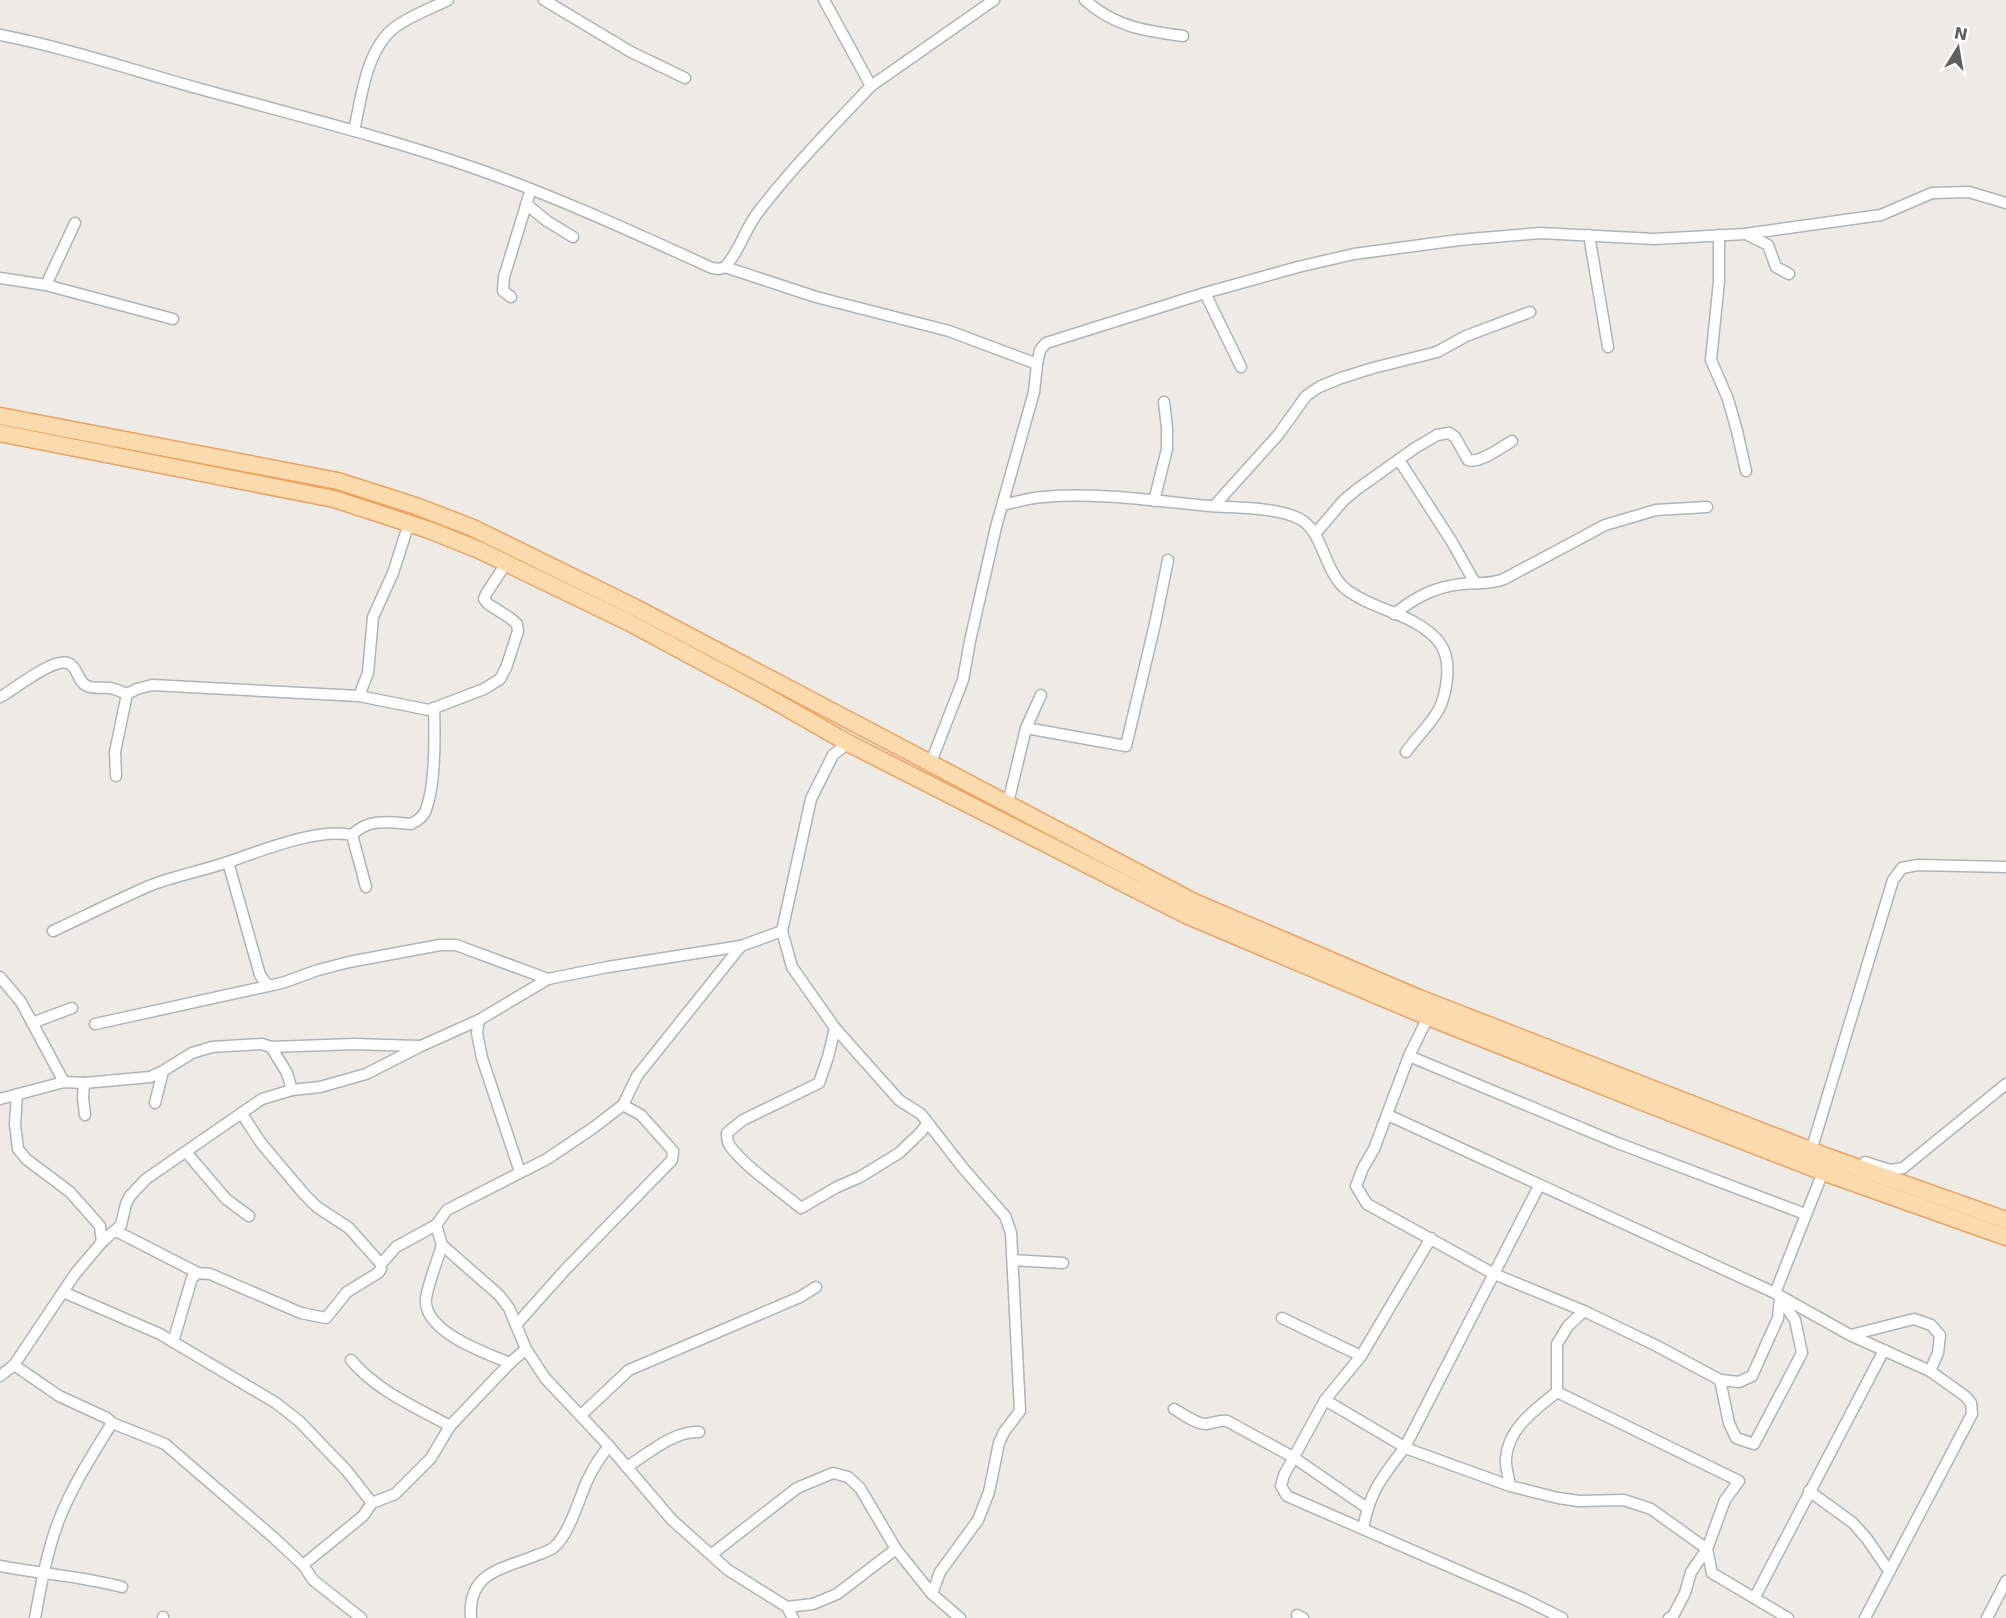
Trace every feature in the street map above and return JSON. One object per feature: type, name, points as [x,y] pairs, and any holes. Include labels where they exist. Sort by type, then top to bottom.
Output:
[{"type":"main road","points":[[0,416],[338,481],[416,506],[483,542],[636,608],[1194,902],[1823,1172],[2006,1237]]},
{"type":"main road","points":[[0,433],[334,499],[409,523],[483,542],[507,562],[638,627],[848,742],[1188,916],[1428,1017],[1632,1089],[1812,1148],[2006,1220]]},
{"type":"street","points":[[354,132],[366,76],[379,44],[396,26],[448,0]]},
{"type":"street","points":[[544,0],[631,52],[685,78]]},
{"type":"street","points":[[824,0],[871,86]]},
{"type":"street","points":[[0,35],[48,44],[476,169],[531,189],[712,268],[719,269],[731,260],[756,214],[810,149],[871,86],[994,0]]},
{"type":"street","points":[[1085,0],[1099,13],[1127,26],[1149,32],[1184,36]]},
{"type":"street","points":[[511,297],[503,291],[504,277],[531,189]]},
{"type":"street","points":[[931,762],[963,680],[970,641],[1003,505],[1034,392],[1040,350],[1046,343],[1205,293],[1354,254],[1459,240],[1540,233],[1654,239],[1746,234],[1881,215],[1932,193],[1969,192],[2006,203]]},
{"type":"street","points":[[526,204],[547,221],[573,237]]},
{"type":"street","points":[[46,285],[75,223]]},
{"type":"street","points":[[1746,234],[1768,245],[1776,267],[1789,274]]},
{"type":"street","points":[[1589,235],[1608,347]]},
{"type":"street","points":[[1719,235],[1719,281],[1711,360],[1728,399],[1746,471]]},
{"type":"street","points":[[724,267],[816,297],[949,331],[1037,364]]},
{"type":"street","points":[[0,278],[46,285],[173,319]]},
{"type":"street","points":[[1205,293],[1241,367]]},
{"type":"street","points":[[1214,506],[1278,435],[1306,396],[1319,387],[1373,368],[1437,352],[1466,336],[1530,312]]},
{"type":"street","points":[[1154,501],[1167,449],[1164,402]]},
{"type":"street","points":[[1315,534],[1343,501],[1415,448],[1437,435],[1449,433],[1455,436],[1468,460],[1472,461],[1479,460],[1512,441]]},
{"type":"street","points":[[1399,460],[1452,542],[1475,584]]},
{"type":"street","points":[[1003,505],[1041,496],[1098,496],[1287,514],[1302,520],[1315,534],[1328,565],[1345,589],[1374,605],[1412,621],[1432,633],[1441,643],[1448,666],[1446,692],[1439,710],[1406,752]]},
{"type":"street","points":[[1394,614],[1419,596],[1436,588],[1493,583],[1504,579],[1605,525],[1656,510],[1707,507]]},
{"type":"street","points":[[359,696],[368,673],[373,617],[393,573],[409,523]]},
{"type":"street","points":[[1026,729],[1126,746],[1168,560]]},
{"type":"street","points":[[0,697],[34,674],[57,664],[66,663],[75,669],[84,685],[110,688],[127,694],[152,685],[359,696],[429,710],[484,689],[500,679],[506,668],[518,631],[517,624],[484,599],[507,562]]},
{"type":"street","points":[[116,776],[116,752],[127,694]]},
{"type":"street","points":[[1008,803],[1026,729],[1041,695]]},
{"type":"street","points":[[352,835],[358,828],[372,823],[411,824],[424,813],[429,794],[435,746],[434,708]]},
{"type":"street","points":[[848,742],[833,755],[811,799],[782,932],[792,967],[834,1028],[899,1100],[921,1113],[963,1168],[1005,1216],[1011,1233],[1020,1411],[1004,1432],[999,1443],[988,1492],[978,1520],[940,1572],[932,1594]]},
{"type":"street","points":[[53,931],[150,886],[228,862],[273,845],[341,832],[352,835]]},
{"type":"street","points":[[352,835],[366,887]]},
{"type":"street","points":[[228,862],[260,975],[268,986]]},
{"type":"street","points":[[2006,867],[1918,865],[1902,868],[1893,880],[1812,1148],[1890,1170],[1904,1168],[2006,1084]]},
{"type":"street","points":[[0,1376],[15,1365],[75,1274],[102,1242],[121,1225],[130,1196],[146,1179],[262,1099],[292,1090],[320,1087],[366,1074],[479,1020],[548,979],[741,946],[782,932]]},
{"type":"street","points":[[95,1024],[282,983],[350,962],[440,945],[456,945],[548,979]]},
{"type":"street","points":[[116,1231],[198,1273],[210,1274],[302,1313],[326,1318],[340,1298],[362,1281],[378,1273],[381,1264],[396,1247],[436,1225],[447,1210],[556,1152],[593,1128],[622,1105],[637,1076],[741,946]]},
{"type":"street","points":[[255,989],[260,975]]},
{"type":"street","points":[[0,976],[21,1002],[64,1082]]},
{"type":"street","points":[[32,1023],[72,1008]]},
{"type":"street","points":[[1428,1017],[1409,1056],[1388,1115],[1356,1186],[1367,1204],[1494,1274],[1584,1311],[1657,1346],[1720,1380],[1739,1382],[1752,1376],[1778,1318],[1778,1296],[1805,1214],[1823,1172]]},
{"type":"street","points":[[479,1020],[477,1033],[482,1058],[520,1172]]},
{"type":"street","points":[[834,1028],[828,1057],[819,1083],[743,1120],[727,1133],[730,1146],[756,1172],[801,1208],[899,1154],[928,1123]]},
{"type":"street","points":[[0,1099],[64,1082],[84,1083],[150,1077],[192,1053],[212,1047],[262,1044],[271,1047],[354,1044],[421,1046]]},
{"type":"street","points":[[271,1047],[287,1073],[292,1090]]},
{"type":"street","points":[[1409,1056],[1615,1142],[1805,1214]]},
{"type":"street","points":[[155,1103],[163,1071]]},
{"type":"street","points":[[84,1083],[85,1115]]},
{"type":"street","points":[[17,1095],[15,1124],[18,1149],[26,1159],[70,1192],[100,1226],[102,1242]]},
{"type":"street","points":[[516,1325],[565,1270],[672,1161],[673,1151],[641,1115],[622,1105]]},
{"type":"street","points":[[243,1114],[261,1143],[304,1194],[317,1207],[349,1228],[381,1264]]},
{"type":"street","points":[[1388,1115],[1778,1296],[1850,1335],[1930,1371],[1965,1396],[1971,1403],[1972,1414],[1866,1618]]},
{"type":"street","points":[[186,1152],[226,1199],[249,1216]]},
{"type":"street","points":[[1363,1529],[1367,1508],[1376,1485],[1405,1447],[1539,1186]]},
{"type":"street","points":[[436,1225],[442,1245],[499,1295],[510,1308],[526,1349],[545,1378],[609,1446],[672,1520],[728,1570],[787,1607],[793,1618]]},
{"type":"street","points":[[1431,1238],[1361,1356],[1325,1400],[1293,1457],[1281,1486],[1287,1496],[1524,1599],[1562,1618]]},
{"type":"street","points":[[442,1245],[426,1299],[428,1314],[464,1344],[510,1363]]},
{"type":"street","points":[[1012,1260],[1063,1263]]},
{"type":"street","points":[[173,1342],[192,1278],[198,1273]]},
{"type":"street","points":[[581,1415],[629,1370],[800,1297],[816,1287]]},
{"type":"street","points":[[63,1292],[160,1334],[276,1403],[299,1421],[346,1471],[372,1503]]},
{"type":"street","points":[[1720,1380],[1729,1423],[1736,1438],[1754,1444],[1802,1353],[1795,1320],[1778,1296]]},
{"type":"street","points":[[1557,1392],[1557,1344],[1568,1326],[1584,1311]]},
{"type":"street","points":[[1281,1318],[1361,1356]]},
{"type":"street","points":[[1850,1335],[1914,1319],[1931,1325],[1940,1335],[1938,1353],[1930,1371]]},
{"type":"street","points":[[303,1565],[363,1516],[372,1503],[395,1494],[431,1458],[450,1426],[526,1349]]},
{"type":"street","points":[[1755,1597],[1884,1350]]},
{"type":"street","points":[[351,1360],[380,1388],[450,1426]]},
{"type":"street","points":[[15,1365],[59,1396],[107,1418],[112,1423],[165,1444],[245,1511],[303,1565],[313,1580],[361,1618]]},
{"type":"street","points":[[1510,1486],[1506,1457],[1512,1438],[1526,1417],[1557,1392]]},
{"type":"street","points":[[1557,1392],[1739,1481],[1725,1500],[1707,1549],[1691,1572],[1685,1593],[1673,1616],[1669,1618]]},
{"type":"street","points":[[1325,1400],[1405,1447],[1510,1486],[1579,1501],[1624,1500],[1651,1509],[1707,1549],[1712,1574],[1788,1618]]},
{"type":"street","points":[[1174,1409],[1199,1423],[1227,1421],[1293,1457],[1367,1508]]},
{"type":"street","points":[[35,1618],[59,1520],[77,1482],[112,1423]]},
{"type":"street","points":[[627,1467],[679,1434],[690,1431],[699,1432]]},
{"type":"street","points":[[471,1618],[474,1593],[485,1576],[554,1547],[564,1534],[592,1472],[609,1446]]},
{"type":"street","points":[[712,1554],[797,1488],[833,1473],[848,1477],[860,1488],[896,1549],[932,1594],[960,1618]]},
{"type":"street","points":[[1809,1491],[1853,1523],[1889,1571]]},
{"type":"street","points":[[787,1607],[813,1604],[837,1594],[896,1549]]},
{"type":"street","points":[[0,1566],[92,1579],[122,1587]]},
{"type":"street","points":[[1987,1618],[2006,1581]]}]
